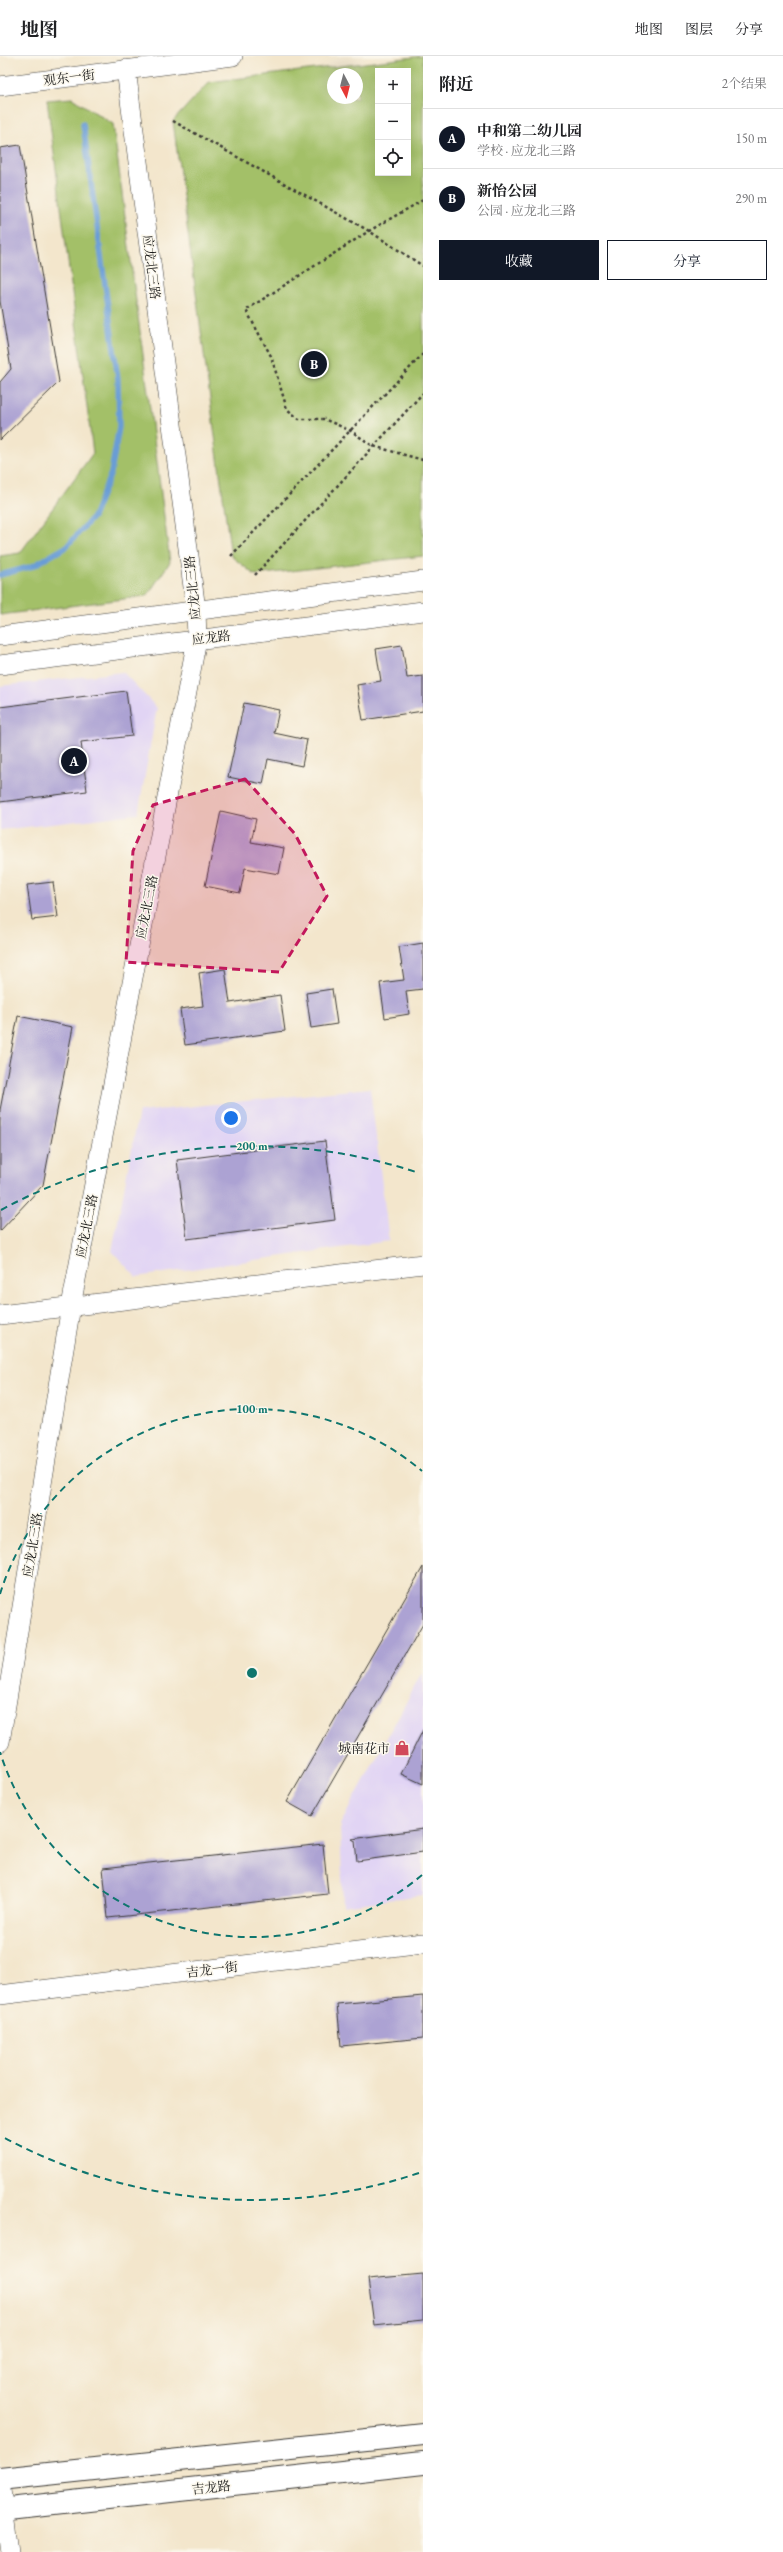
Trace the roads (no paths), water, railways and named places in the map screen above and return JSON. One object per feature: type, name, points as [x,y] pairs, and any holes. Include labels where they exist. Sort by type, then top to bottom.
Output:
[{"type":"main road","points":[[0,2479],[423,2434]]},
{"type":"main road","name":"吉龙路","points":[[2,2510],[423,2463]]},
{"type":"street","name":"观东一街","points":[[0,86],[233,56]]},
{"type":"street","name":"应龙北三路","points":[[0,1742],[71,1306],[197,639],[196,610],[126,69]]},
{"type":"street","points":[[0,636],[423,581]]},
{"type":"street","name":"应龙路","points":[[0,665],[423,611]]},
{"type":"street","points":[[0,1315],[423,1264]]},
{"type":"street","name":"吉龙一街","points":[[0,1995],[423,1943]]},
{"type":"street","points":[[0,2482],[2,2510],[9,2552]]},
{"type":"waterway","points":[[0,575],[33,566],[66,547],[93,517],[111,473],[119,427],[118,379],[83,124]]},
{"type":"place","name":"新怡公园","points":[[314,364]]},
{"type":"place","name":"中和第二幼儿园","points":[[74,761]]},
{"type":"place","name":"城南花市","points":[[402,1748]]}]
